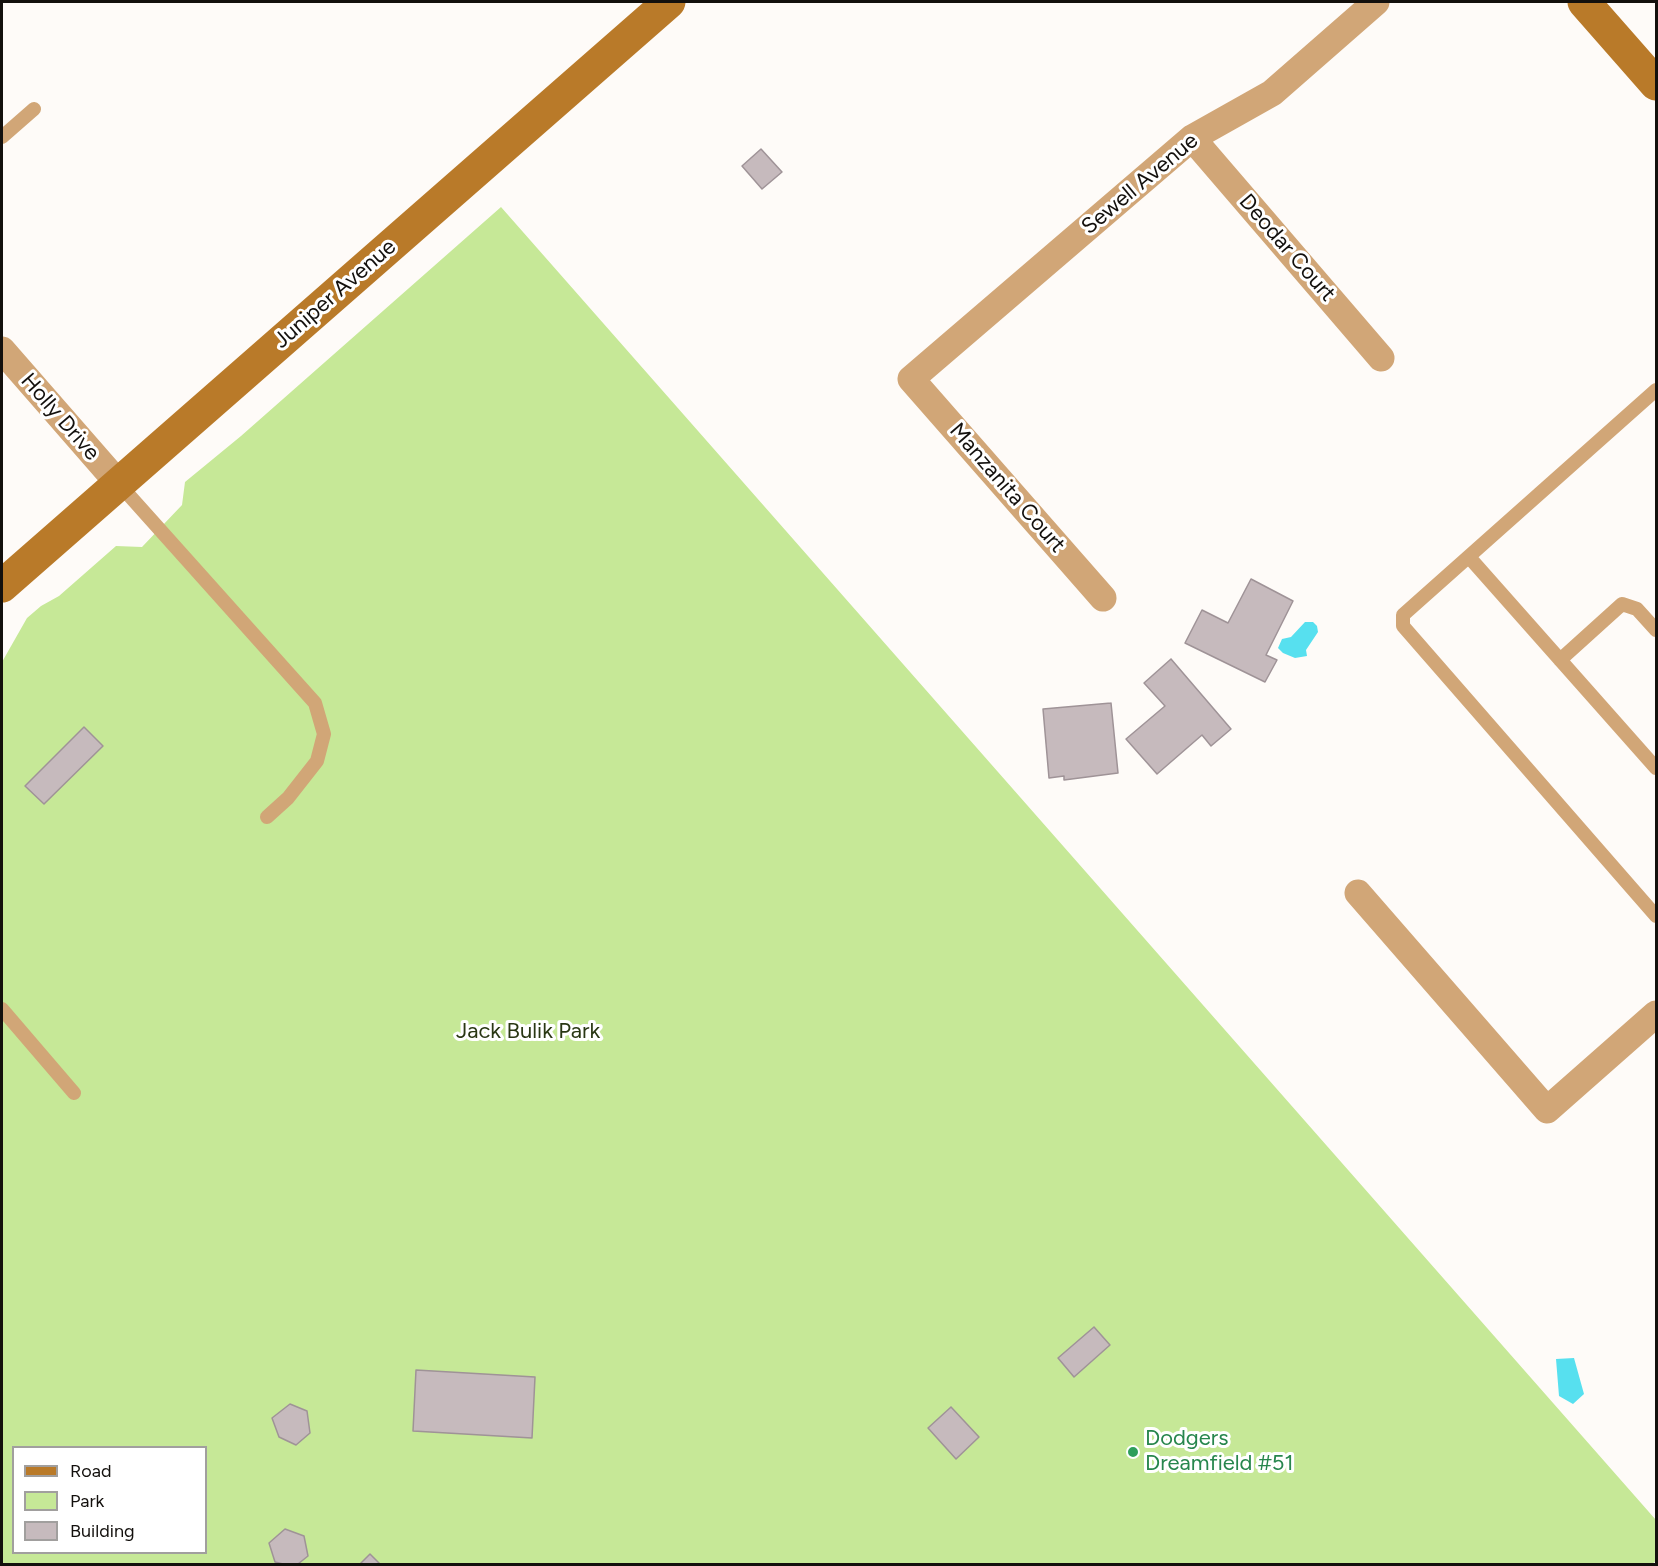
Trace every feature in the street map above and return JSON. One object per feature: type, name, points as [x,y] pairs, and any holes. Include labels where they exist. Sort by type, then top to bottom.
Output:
[{"type":"street","name":"Juniper Avenue","points":[[2,586],[669,2]]},
{"type":"street","name":"Sewell Avenue","points":[[911,379],[1192,138],[1272,93],[1376,2]]},
{"type":"street","points":[[1584,2],[1653,74]]},
{"type":"street","name":"Deodar Court","points":[[1192,138],[1381,358]]},
{"type":"street","name":"Holly Drive","points":[[2,350],[119,484]]},
{"type":"street","name":"Manzanita Court","points":[[911,379],[1102,598]]},
{"type":"street","points":[[1358,893],[1547,1110],[1656,1014]]},
{"type":"lane","points":[[2,137],[34,109]]},
{"type":"lane","points":[[1656,390],[1402,615],[1403,626],[1656,913]]},
{"type":"lane","points":[[119,484],[315,703],[324,734],[317,761],[288,798],[267,817]]},
{"type":"lane","points":[[1468,557],[1656,768]]},
{"type":"lane","points":[[1560,660],[1622,604],[1637,609],[1656,630]]},
{"type":"lane","points":[[2,1009],[74,1093]]},
{"type":"green space","name":"Jack Bulik Park","points":[[501,207],[1656,1520],[1656,1561],[1652,1564],[2,1564],[2,662],[27,618],[41,606],[59,596],[116,546],[142,547],[182,505],[185,482],[241,436]]},
{"type":"water","points":[[1305,622],[1313,622],[1318,632],[1306,650],[1307,656],[1295,658],[1283,653],[1278,648],[1282,639],[1291,637]]},
{"type":"water","points":[[1574,1358],[1584,1394],[1573,1404],[1559,1396],[1556,1359]]},
{"type":"building","points":[[761,149],[782,172],[762,189],[742,166]]},
{"type":"building","points":[[1251,579],[1293,601],[1266,655],[1277,660],[1265,682],[1185,643],[1202,610],[1228,623]]},
{"type":"building","points":[[1171,659],[1231,729],[1211,746],[1202,735],[1157,774],[1126,739],[1165,706],[1144,683]]},
{"type":"building","points":[[1111,703],[1118,773],[1064,780],[1064,776],[1049,778],[1043,709]]},
{"type":"building","points":[[84,727],[103,746],[44,804],[25,786]]},
{"type":"building","points":[[1094,1327],[1110,1345],[1074,1377],[1058,1358]]},
{"type":"building","points":[[416,1370],[535,1377],[532,1438],[413,1431]]},
{"type":"building","points":[[290,1404],[307,1411],[310,1433],[296,1445],[279,1437],[272,1418]]},
{"type":"building","points":[[951,1407],[979,1437],[956,1459],[928,1428]]},
{"type":"building","points":[[285,1529],[304,1536],[308,1556],[298,1564],[275,1562],[269,1543]]},
{"type":"building","points":[[370,1554],[380,1564],[360,1564]]},
{"type":"place","name":"Dodgers Dreamfield #51","points":[[1133,1452]]}]
